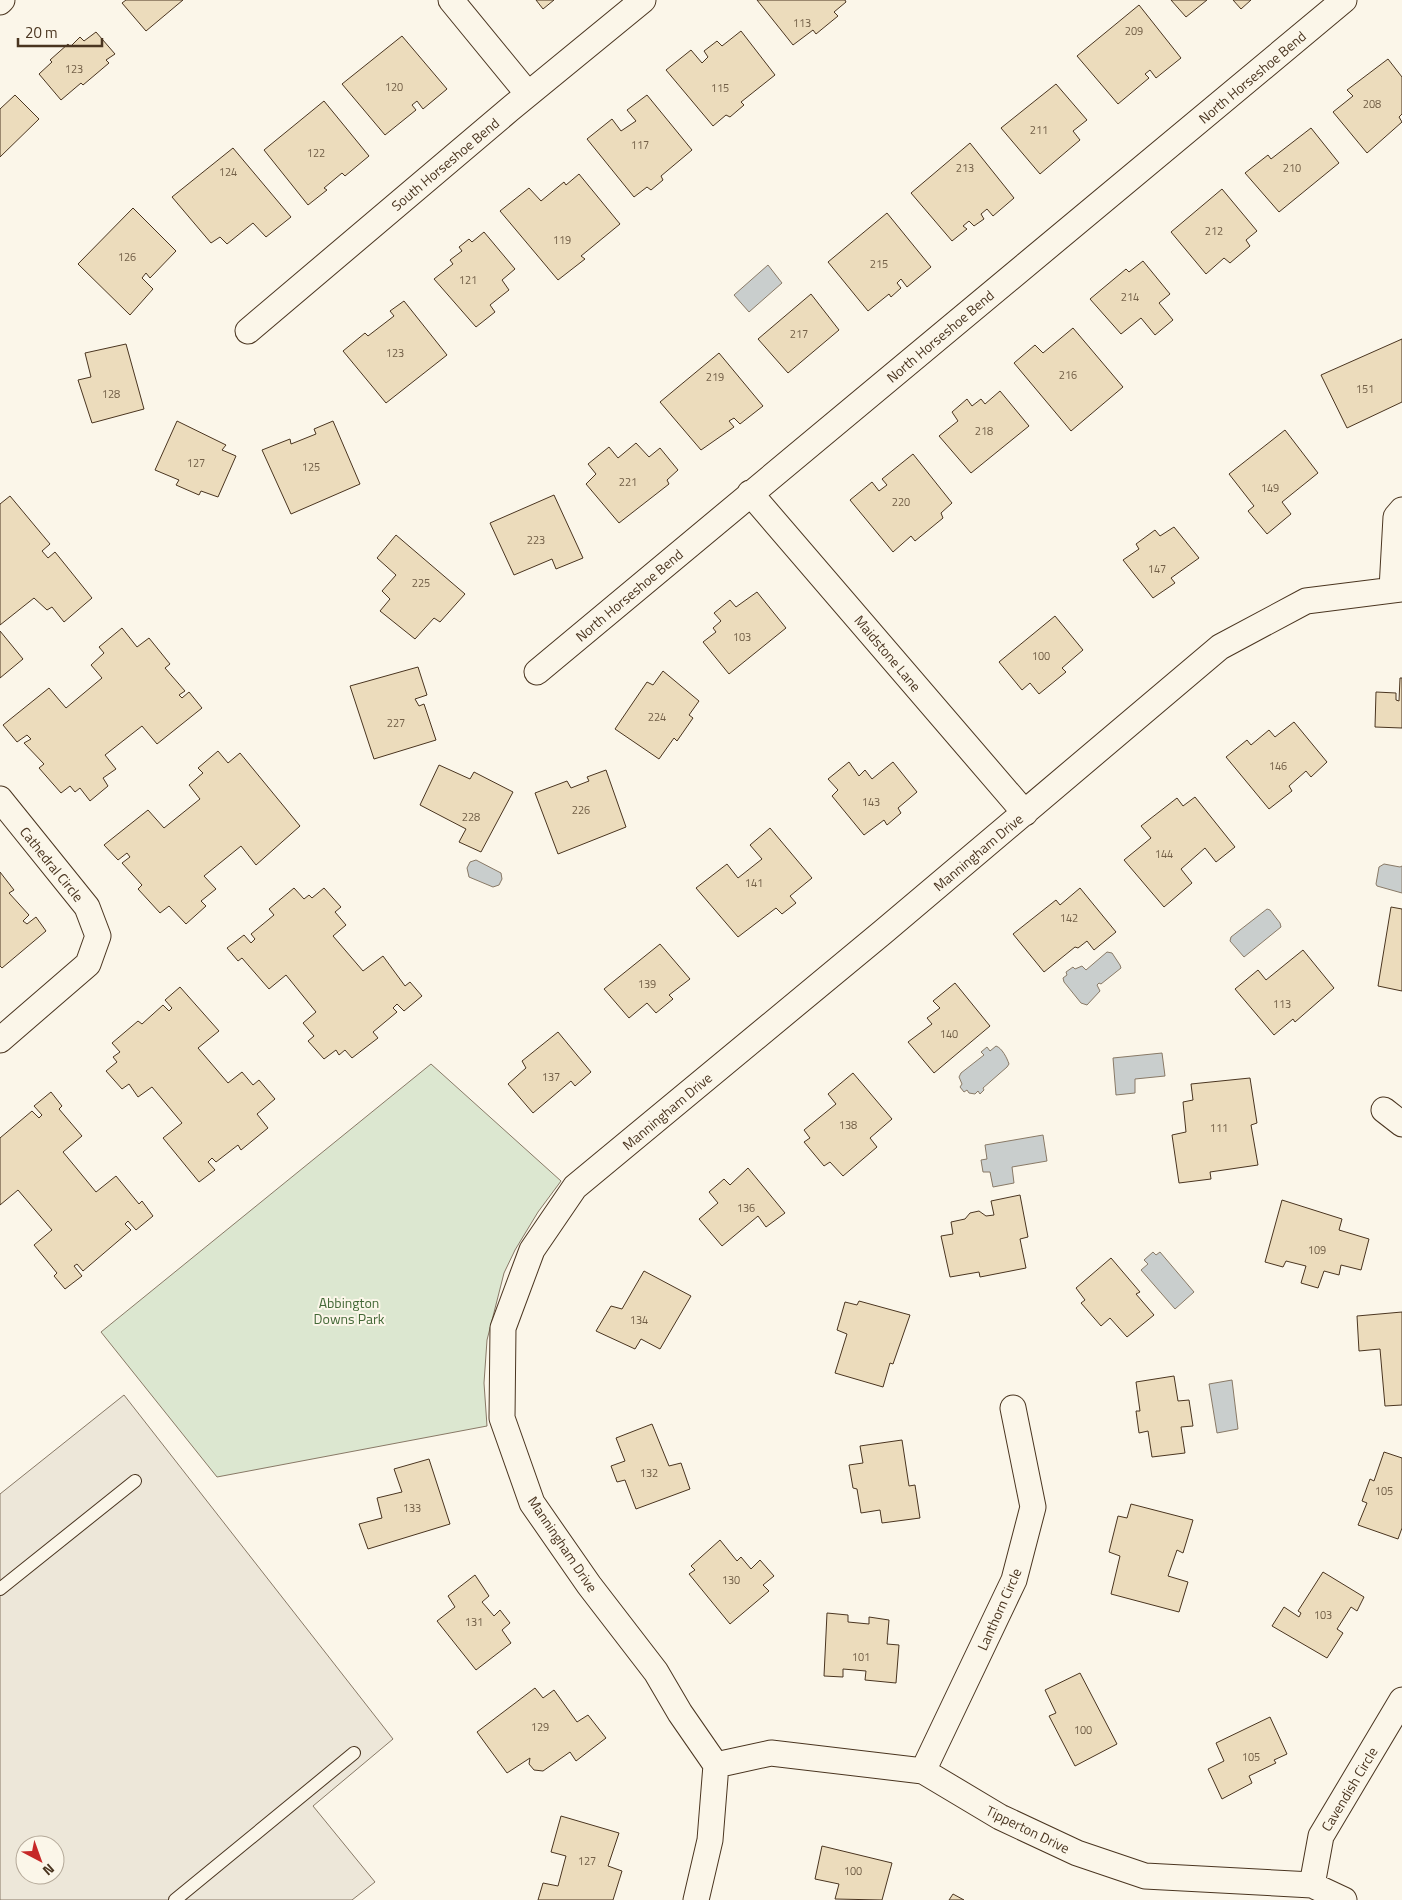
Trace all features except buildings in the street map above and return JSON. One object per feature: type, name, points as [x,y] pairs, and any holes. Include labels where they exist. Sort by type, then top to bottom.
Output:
[{"type":"street","points":[[450,0],[528,94]]},
{"type":"street","name":"South Horseshoe Bend","points":[[248,331],[528,94],[643,0]]},
{"type":"street","name":"North Horseshoe Bend","points":[[537,672],[1344,0]]},
{"type":"street","name":"Maidstone Lane","points":[[750,493],[1025,813]]},
{"type":"street","points":[[1397,589],[1396,517],[1402,510]]},
{"type":"street","name":"Manningham Drive","points":[[716,1764],[680,1713],[656,1672],[589,1585],[532,1503],[502,1418],[503,1328],[532,1250],[575,1187],[1025,813],[1220,647],[1306,601],[1397,589]]},
{"type":"street","name":"Cathedral Circle","points":[[0,799],[87,907],[98,936],[88,964],[0,1040]]},
{"type":"street","name":"Lanthorn Circle","points":[[923,1770],[1014,1580],[1033,1507],[1013,1408]]},
{"type":"street","name":"Cavendish Circle","points":[[1312,1885],[1321,1836],[1402,1700]]},
{"type":"street","name":"Tipperton Drive","points":[[716,1764],[772,1754],[923,1770],[1000,1817],[1077,1853],[1145,1876],[1312,1885],[1344,1900]]},
{"type":"street","points":[[696,1900],[710,1840],[716,1764]]},
{"type":"lane","points":[[0,1589],[135,1481]]},
{"type":"lane","points":[[175,1900],[354,1752]]},
{"type":"green space","name":"Abbington Downs Park","points":[[431,1064],[561,1181],[538,1212],[515,1250],[504,1273],[487,1340],[484,1383],[487,1426],[217,1477],[101,1332]]},
{"type":"shaded area","points":[[768,265],[782,283],[749,312],[734,295]]},
{"type":"shaded area","points":[[476,860],[501,873],[502,879],[499,885],[493,887],[469,877],[467,868],[470,862]]},
{"type":"shaded area","points":[[1384,864],[1402,866],[1402,893],[1377,886],[1379,867]]},
{"type":"shaded area","points":[[1267,909],[1270,910],[1281,927],[1244,957],[1230,941],[1231,937]]},
{"type":"shaded area","points":[[1107,952],[1112,953],[1121,968],[1097,985],[1100,991],[1087,1005],[1081,1003],[1064,982],[1063,978],[1067,975],[1066,972],[1073,967],[1075,969],[1082,966],[1086,970]]},
{"type":"shaded area","points":[[996,1046],[1006,1056],[1009,1064],[1007,1067],[983,1088],[984,1090],[980,1094],[978,1091],[975,1094],[969,1093],[967,1090],[964,1092],[960,1087],[962,1084],[959,1077],[961,1073],[984,1055],[981,1052],[987,1047],[990,1051]]},
{"type":"shaded area","points":[[1162,1053],[1165,1076],[1135,1079],[1135,1093],[1116,1095],[1113,1058]]},
{"type":"shaded area","points":[[1043,1135],[1047,1161],[1012,1167],[1014,1183],[993,1187],[990,1172],[983,1172],[981,1160],[987,1159],[985,1145]]},
{"type":"shaded area","points":[[1153,1252],[1156,1255],[1160,1252],[1194,1292],[1175,1309],[1141,1270],[1148,1264],[1144,1260]]},
{"type":"shaded area","points":[[1232,1380],[1238,1429],[1217,1433],[1209,1384]]},
{"type":"shaded area","points":[[124,1395],[393,1739],[313,1806],[375,1882],[352,1900],[0,1900],[0,1494]]}]
